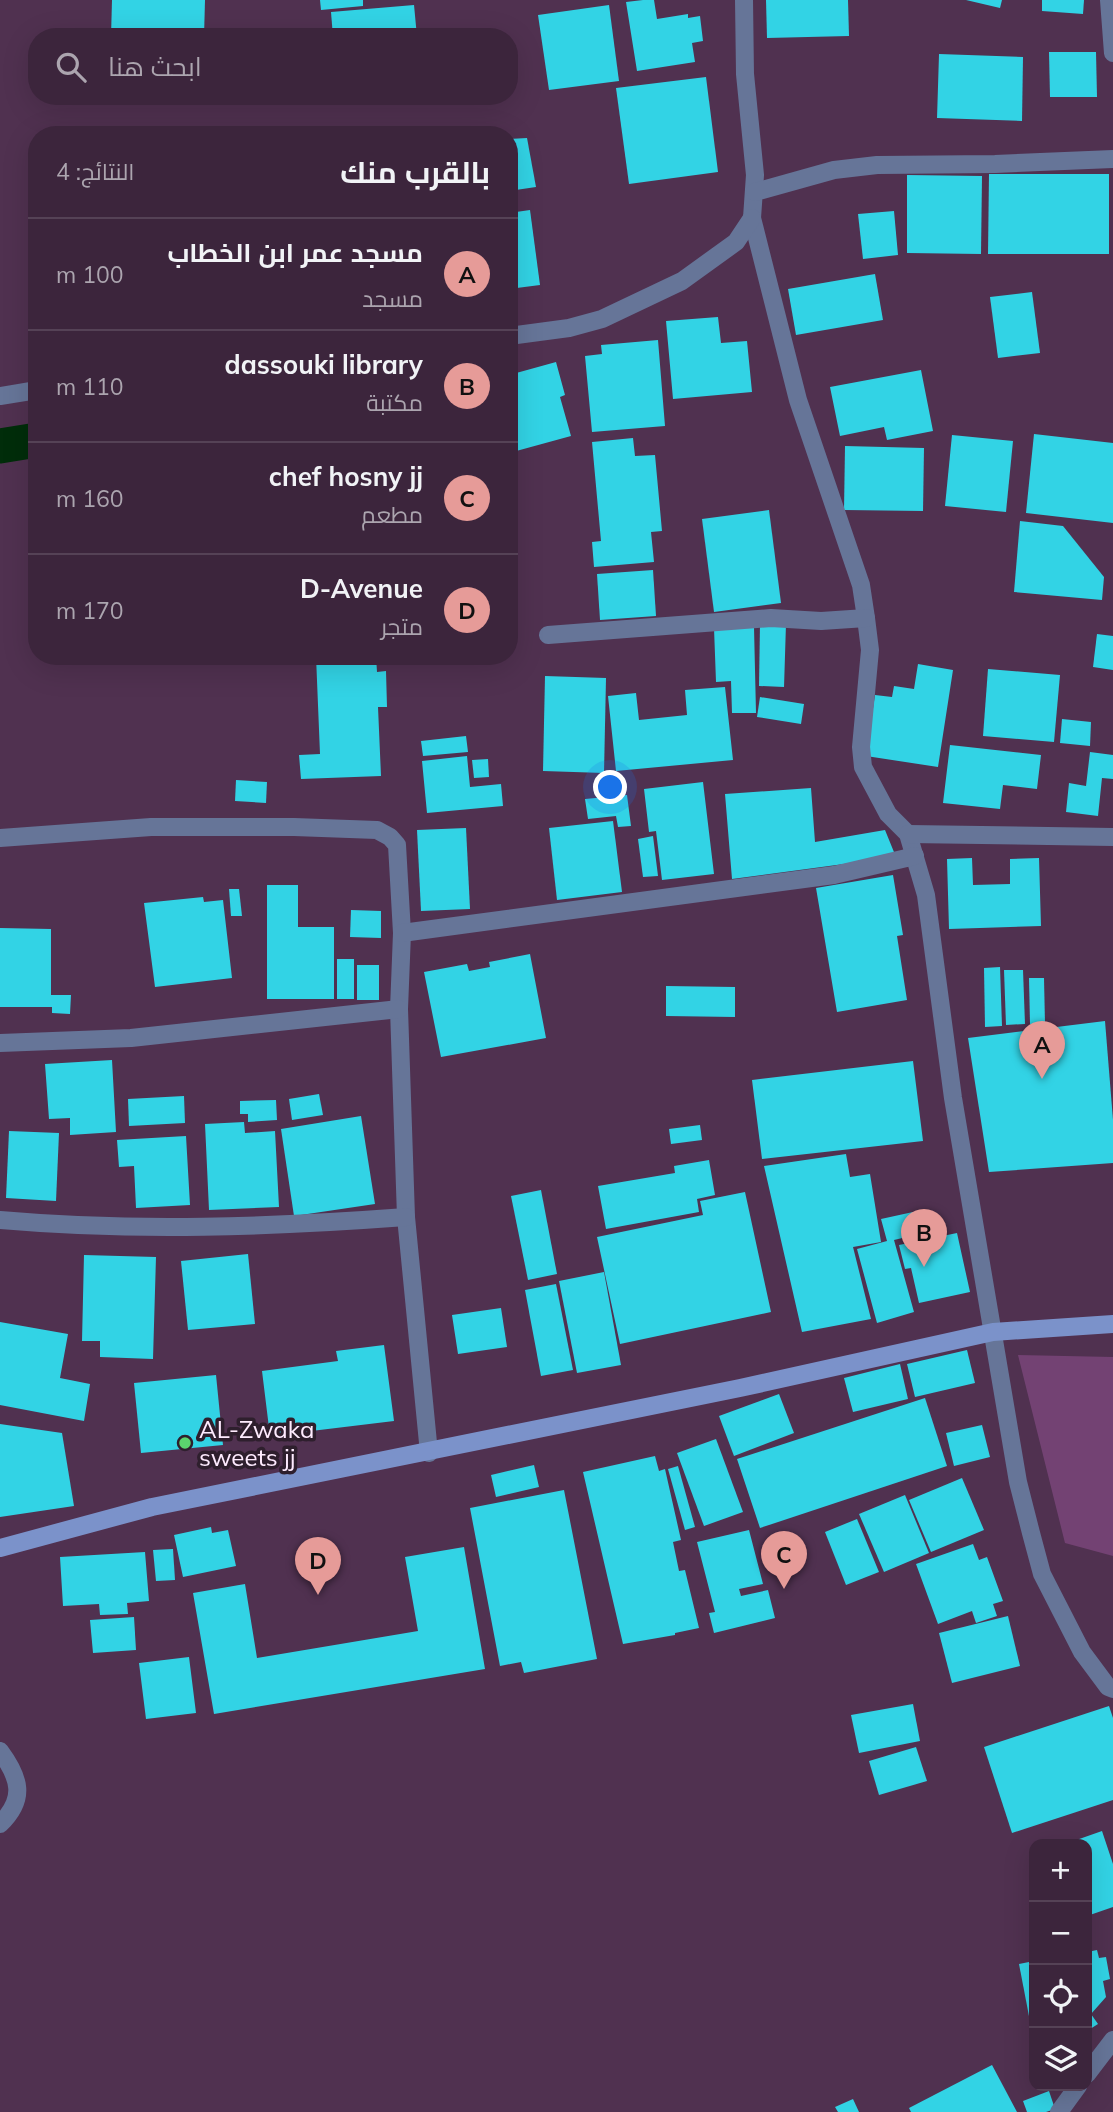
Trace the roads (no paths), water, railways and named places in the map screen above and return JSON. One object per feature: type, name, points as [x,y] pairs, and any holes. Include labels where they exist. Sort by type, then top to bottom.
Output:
[{"type":"main road","points":[[0,1548],[152,1507],[740,1388],[993,1332],[1113,1324]]},
{"type":"street","points":[[744,0],[746,74],[755,192],[752,218],[798,400],[861,586],[870,650],[861,747],[863,767],[888,814],[908,834],[926,895],[953,1098],[1018,1482],[1042,1574],[1082,1651],[1108,1687],[1113,1689]]},
{"type":"street","points":[[1109,0],[1113,53]]},
{"type":"street","points":[[755,192],[834,170],[877,165],[1113,159]]},
{"type":"street","points":[[518,335],[569,328],[602,319],[682,281],[736,242],[752,218]]},
{"type":"street","points":[[0,396],[28,391]]},
{"type":"street","points":[[548,635],[771,618],[821,621],[866,618]]},
{"type":"street","points":[[0,838],[175,826],[377,830],[390,836],[397,845],[402,933],[399,1009],[406,1217],[429,1452]]},
{"type":"street","points":[[908,834],[1113,837]]},
{"type":"street","points":[[402,933],[834,875],[915,856]]},
{"type":"street","points":[[0,1043],[131,1038],[399,1009]]},
{"type":"street","points":[[0,1220],[64,1226],[221,1227],[281,1226],[406,1217]]},
{"type":"street","points":[[0,1751],[15,1774],[19,1791],[9,1816],[0,1824]]},
{"type":"street","points":[[1092,2067],[1113,2040]]},
{"type":"street","points":[[1059,2112],[1074,2091]]},
{"type":"waterway","points":[[0,446],[28,441]]},
{"type":"place","name":"مسجد عمر ابن الخطاب","points":[[1042,1079]]},
{"type":"place","name":"dassouki library","points":[[924,1267]]},
{"type":"place","name":"AL-Zwaka sweets jj","points":[[185,1443]]},
{"type":"place","name":"chef hosny jj","points":[[784,1589]]},
{"type":"place","name":"D-Avenue","points":[[318,1595]]}]
